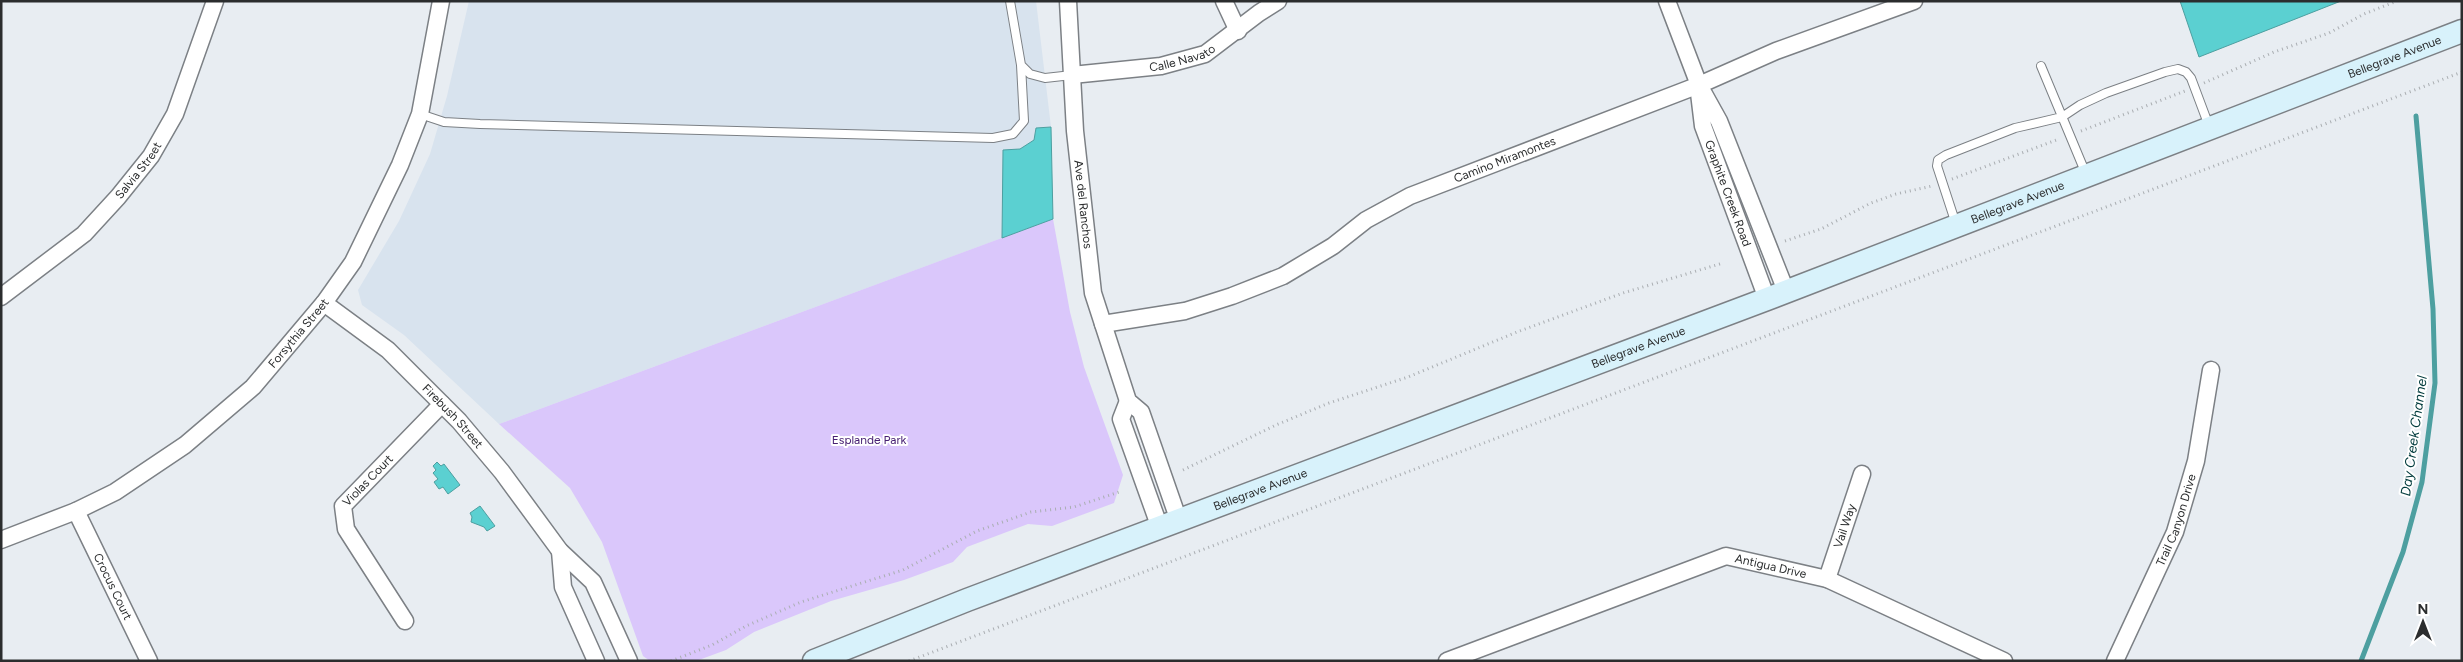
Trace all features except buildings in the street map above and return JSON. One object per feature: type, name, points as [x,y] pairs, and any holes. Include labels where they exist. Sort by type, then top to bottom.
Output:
[{"type":"main road","name":"Bellegrave Avenue","points":[[814,661],[967,600],[1776,295],[1956,224],[2459,32]]},
{"type":"street","name":"Salvia Street","points":[[1,297],[84,234],[118,198],[151,156],[175,114],[215,1]]},
{"type":"street","name":"Forsythia Street","points":[[1,540],[76,511],[115,492],[185,445],[254,386],[324,303],[353,262],[397,172],[420,114],[441,1]]},
{"type":"street","name":"Ave del Ranchos","points":[[1068,1],[1075,131],[1092,284],[1128,401],[1120,420],[1169,524]]},
{"type":"street","points":[[1224,1],[1238,31]]},
{"type":"street","name":"Calle Navato","points":[[1072,75],[1161,66],[1205,54],[1278,1]]},
{"type":"street","name":"Graphite Creek Road","points":[[1667,1],[1698,86],[1719,121],[1776,295]]},
{"type":"street","name":"Camino Miramontes","points":[[1103,324],[1185,311],[1232,296],[1282,276],[1333,246],[1366,220],[1410,196],[1698,86],[1776,51],[1914,1]]},
{"type":"street","name":"Firebush Street","points":[[324,303],[388,350],[442,404],[502,472],[560,550],[592,582],[629,661]]},
{"type":"street","name":"Trail Canyon Drive","points":[[2115,661],[2175,532],[2196,461],[2211,370]]},
{"type":"street","name":"Violas Court","points":[[406,621],[346,529],[343,506],[442,404]]},
{"type":"street","name":"Vail Way","points":[[1827,578],[1862,474]]},
{"type":"street","name":"Crocus Court","points":[[76,511],[149,661]]},
{"type":"street","points":[[560,550],[563,588],[596,661]]},
{"type":"street","name":"Antigua Drive","points":[[1447,661],[1726,556],[1827,578],[2004,661]]},
{"type":"lane","points":[[420,114],[444,122],[480,124],[993,138],[1013,134],[1024,121],[1021,65],[1010,1]]},
{"type":"lane","points":[[1021,65],[1030,74],[1045,78],[1072,75]]},
{"type":"lane","points":[[2041,66],[2086,174]]},
{"type":"lane","points":[[1956,224],[1937,166],[1938,160],[1946,155],[2015,128],[2062,117],[2080,105],[2106,93],[2178,69],[2186,72],[2210,128]]},
{"type":"path","points":[[1785,241],[1821,229],[1888,197],[1942,183],[2194,87],[2274,52],[2329,33],[2364,14],[2397,1]]},
{"type":"path","points":[[909,661],[2462,72]]},
{"type":"path","points":[[1183,470],[1276,425],[1329,403],[1408,377],[1518,332],[1624,293],[1723,263]]},
{"type":"path","points":[[670,661],[712,645],[746,626],[801,602],[903,570],[977,531],[1031,512],[1074,508],[1122,491]]},
{"type":"shaded area","points":[[469,1],[1036,1],[1051,127],[1036,128],[1034,140],[1020,149],[1003,151],[1002,238],[499,424],[404,335],[362,305],[358,290],[399,221],[430,154],[447,96]]},
{"type":"green space","name":"Esplande Park","points":[[1053,219],[1070,312],[1084,367],[1123,475],[1114,503],[1052,526],[1028,524],[967,547],[953,562],[904,580],[831,601],[754,632],[726,650],[696,661],[650,661],[643,656],[602,542],[570,488],[499,424]]},
{"type":"water","points":[[2180,1],[2341,1],[2199,57]]},
{"type":"water","points":[[1051,127],[1053,219],[1002,238],[1003,150],[1020,149],[1034,140],[1036,128]]},
{"type":"water","points":[[437,462],[441,466],[444,464],[460,485],[448,494],[443,487],[439,489],[434,482],[438,479],[433,473],[436,470],[433,466]]},
{"type":"water","points":[[480,506],[495,526],[487,531],[484,527],[471,522],[472,517],[470,513]]},
{"type":"waterway","name":"Day Creek Channel","points":[[2361,661],[2403,552],[2422,482],[2435,383],[2433,309],[2416,116]]}]
